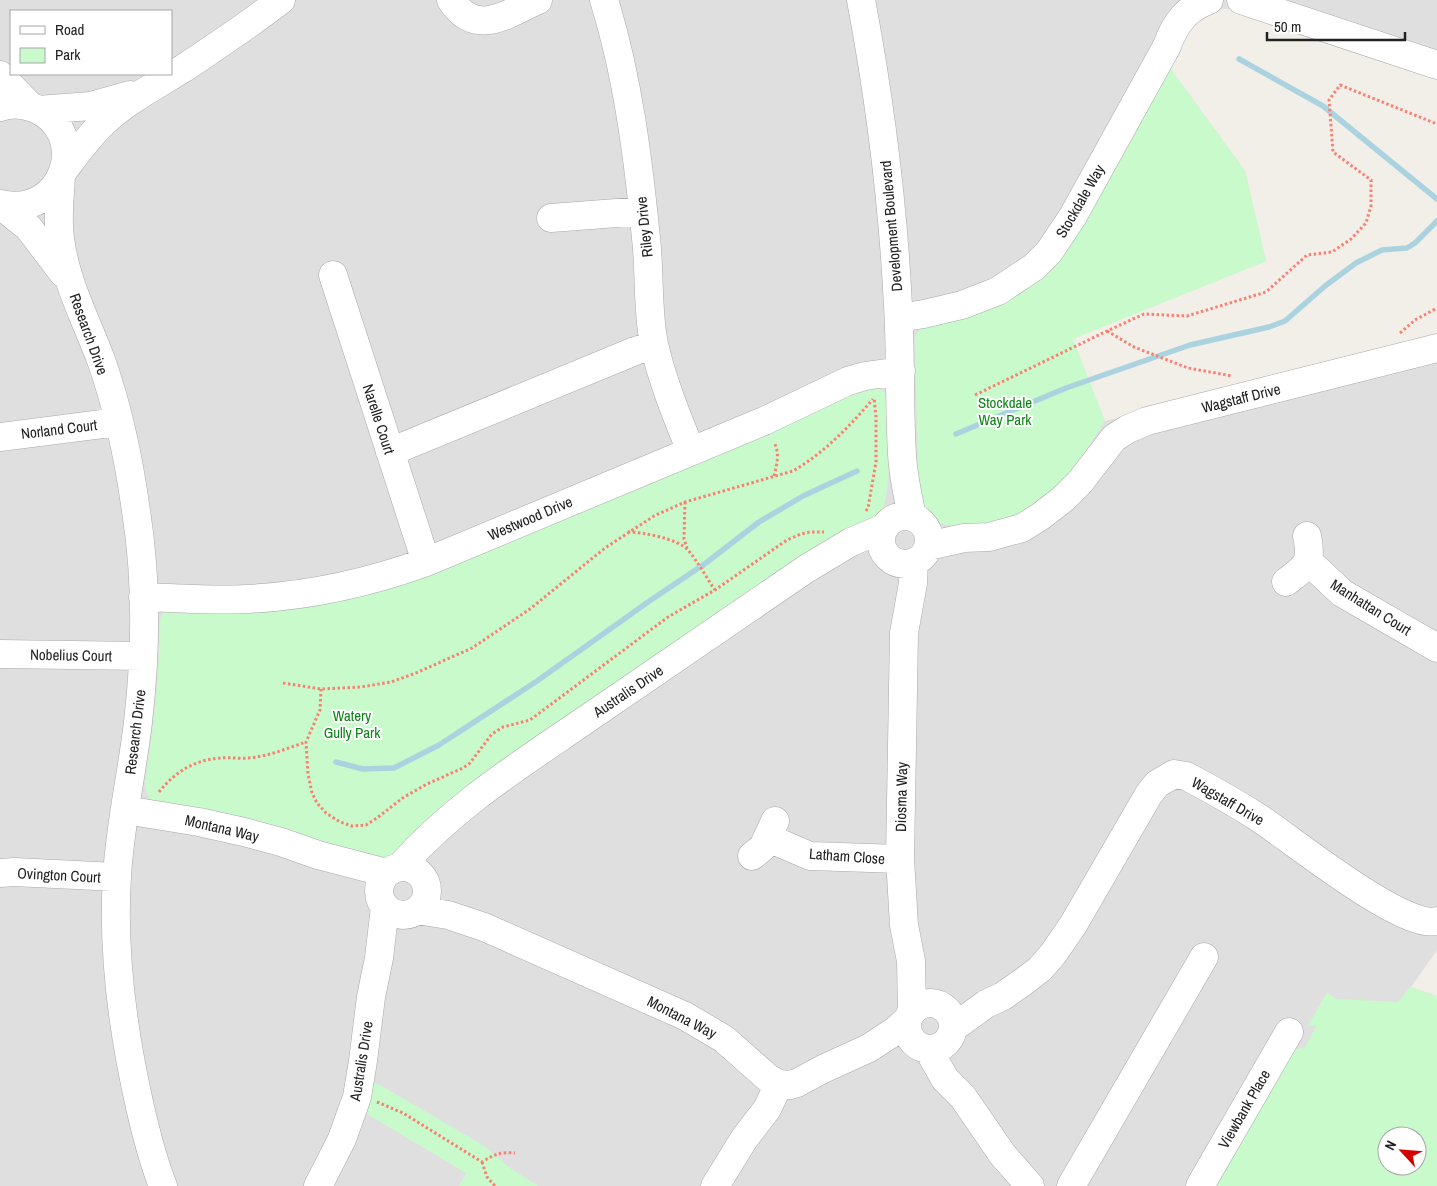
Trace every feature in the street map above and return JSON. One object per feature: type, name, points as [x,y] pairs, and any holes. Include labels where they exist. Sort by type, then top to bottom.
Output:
[{"type":"street","points":[[0,205],[23,206],[46,196],[55,187],[62,173],[102,124],[146,90],[183,69],[281,0]]},
{"type":"street","points":[[451,0],[463,14],[471,19],[485,21],[496,19],[538,0]]},
{"type":"street","name":"Riley Drive","points":[[604,0],[619,56],[627,98],[643,211],[651,328],[654,345],[691,451]]},
{"type":"street","name":"Development Boulevard","points":[[861,0],[881,126],[889,195],[898,311],[902,454],[899,537]]},
{"type":"street","name":"Stockdale Way","points":[[898,311],[924,314],[962,305],[998,292],[1034,267],[1049,252],[1072,216],[1182,16],[1200,4],[1222,6],[1245,1],[1437,65]]},
{"type":"street","name":"Research Drive","points":[[0,75],[34,108],[54,122],[63,140],[65,150],[62,173],[60,237],[70,282],[101,362],[118,422],[127,457],[137,513],[143,597],[143,656],[137,725],[124,810],[117,877],[118,964],[129,1055],[156,1184]]},
{"type":"street","points":[[0,107],[18,104],[34,108],[91,106],[146,90]]},
{"type":"street","name":"Research Drive","points":[[0,205],[28,227],[70,282]]},
{"type":"street","points":[[551,218],[643,211]]},
{"type":"street","name":"Narelle Court","points":[[333,275],[426,562]]},
{"type":"street","points":[[390,452],[635,351],[654,345]]},
{"type":"street","name":"Wagstaff Drive","points":[[899,537],[964,538],[1002,535],[1022,528],[1063,499],[1080,482],[1114,438],[1128,428],[1147,421],[1437,348]]},
{"type":"street","name":"Westwood Drive","points":[[143,597],[244,599],[280,596],[319,592],[390,575],[426,562],[764,421],[848,381],[864,376],[900,371]]},
{"type":"street","name":"Norland Court","points":[[0,437],[118,422]]},
{"type":"street","name":"Australis Drive","points":[[318,1186],[336,1154],[357,1097],[371,997],[379,958],[416,849],[466,803],[806,569],[830,544],[899,537]]},
{"type":"street","name":"Diosma Way","points":[[899,537],[913,583],[904,633],[900,859],[904,917],[911,961],[945,1079],[963,1097],[1002,1154],[1030,1186]]},
{"type":"street","name":"Manhattan Court","points":[[1286,582],[1300,573],[1307,549],[1342,593],[1437,648]]},
{"type":"street","name":"Nobelius Court","points":[[0,654],[143,656]]},
{"type":"street","name":"Wagstaff Drive","points":[[930,1026],[1003,996],[1023,982],[1053,954],[1073,925],[1149,794],[1157,784],[1174,774],[1186,776],[1235,804],[1276,830],[1338,875],[1403,913],[1425,922],[1437,921]]},
{"type":"street","name":"Montana Way","points":[[124,810],[208,824],[281,842],[318,855],[403,891],[448,915],[484,927],[698,1023],[724,1039],[768,1078],[779,1084]]},
{"type":"street","name":"Latham Close","points":[[765,838],[810,856],[900,859]]},
{"type":"street","name":"Ovington Court","points":[[0,873],[117,877]]},
{"type":"street","points":[[1071,1186],[1204,957]]},
{"type":"street","points":[[715,1186],[744,1139],[767,1109],[779,1084],[790,1085],[797,1083],[822,1069],[869,1048],[895,1031],[930,1026]]},
{"type":"street","name":"Viewbank Place","points":[[1200,1186],[1290,1031]]},
{"type":"path","points":[[975,395],[1144,314],[1187,316],[1266,292],[1307,255],[1332,252],[1351,240],[1366,224],[1371,206],[1371,180],[1334,152],[1329,100],[1340,85],[1437,124]]},
{"type":"path","points":[[1395,337],[1415,320],[1437,308]]},
{"type":"path","points":[[1107,331],[1134,347],[1188,368],[1233,376]]},
{"type":"path","points":[[284,683],[321,689],[361,687],[390,682],[472,648],[530,610],[604,548],[654,516],[685,502],[793,471],[808,462],[824,449],[874,398],[876,462],[868,508],[899,537]]},
{"type":"path","points":[[764,421],[778,450],[774,476]]},
{"type":"path","points":[[685,502],[684,539],[687,549],[715,590]]},
{"type":"path","points":[[628,532],[641,532],[664,538],[687,549]]},
{"type":"path","points":[[321,689],[320,710],[306,742],[308,774],[312,793],[317,803],[326,813],[340,822],[352,826],[366,824],[378,818],[404,797],[426,784],[463,768],[470,763],[492,734],[502,727],[530,720],[668,617],[715,590],[787,540],[810,532],[830,544]]},
{"type":"path","points":[[156,796],[181,769],[202,761],[220,758],[248,758],[271,754],[306,742]]},
{"type":"path","points":[[357,1097],[403,1113],[482,1162],[487,1177],[496,1186]]},
{"type":"path","points":[[482,1162],[503,1152],[515,1153]]},
{"type":"shaded area","points":[[0,0],[1437,0],[1437,71],[1237,9],[1223,9],[1210,13],[1189,27],[1168,65],[1245,171],[1266,261],[1072,339],[1105,421],[1437,338],[1437,950],[1411,987],[1437,996],[1437,1186],[0,1186]]},
{"type":"green space","name":"Stockdale Way Park","points":[[1168,65],[1245,171],[1266,261],[1073,339],[1105,421],[1083,456],[1058,487],[1017,516],[991,523],[963,526],[953,526],[936,521],[925,509],[918,487],[915,337],[921,325],[1027,283]]},
{"type":"green space","name":"Watery Gully Park","points":[[856,388],[878,388],[887,394],[889,458],[887,492],[879,518],[438,817],[384,863],[154,803],[148,796],[145,783],[156,697],[160,625],[161,616],[166,608],[276,606]]},
{"type":"green space","points":[[1410,987],[1437,996],[1437,1186],[1209,1186],[1285,1053],[1305,1047],[1316,1026],[1308,1025],[1327,993],[1337,999],[1398,1002]]},
{"type":"green space","points":[[368,1082],[380,1085],[483,1145],[510,1168],[538,1186],[459,1186],[466,1173],[362,1111]]},
{"type":"waterway","points":[[1239,59],[1323,106],[1437,199]]},
{"type":"waterway","points":[[956,434],[1066,388],[1190,345],[1269,327],[1285,321],[1325,286],[1356,263],[1382,250],[1407,248],[1415,243],[1437,221]]},
{"type":"waterway","points":[[702,566],[759,522],[803,496],[857,471]]},
{"type":"waterway","points":[[336,762],[363,769],[394,768],[439,745],[537,681],[697,569]]}]
